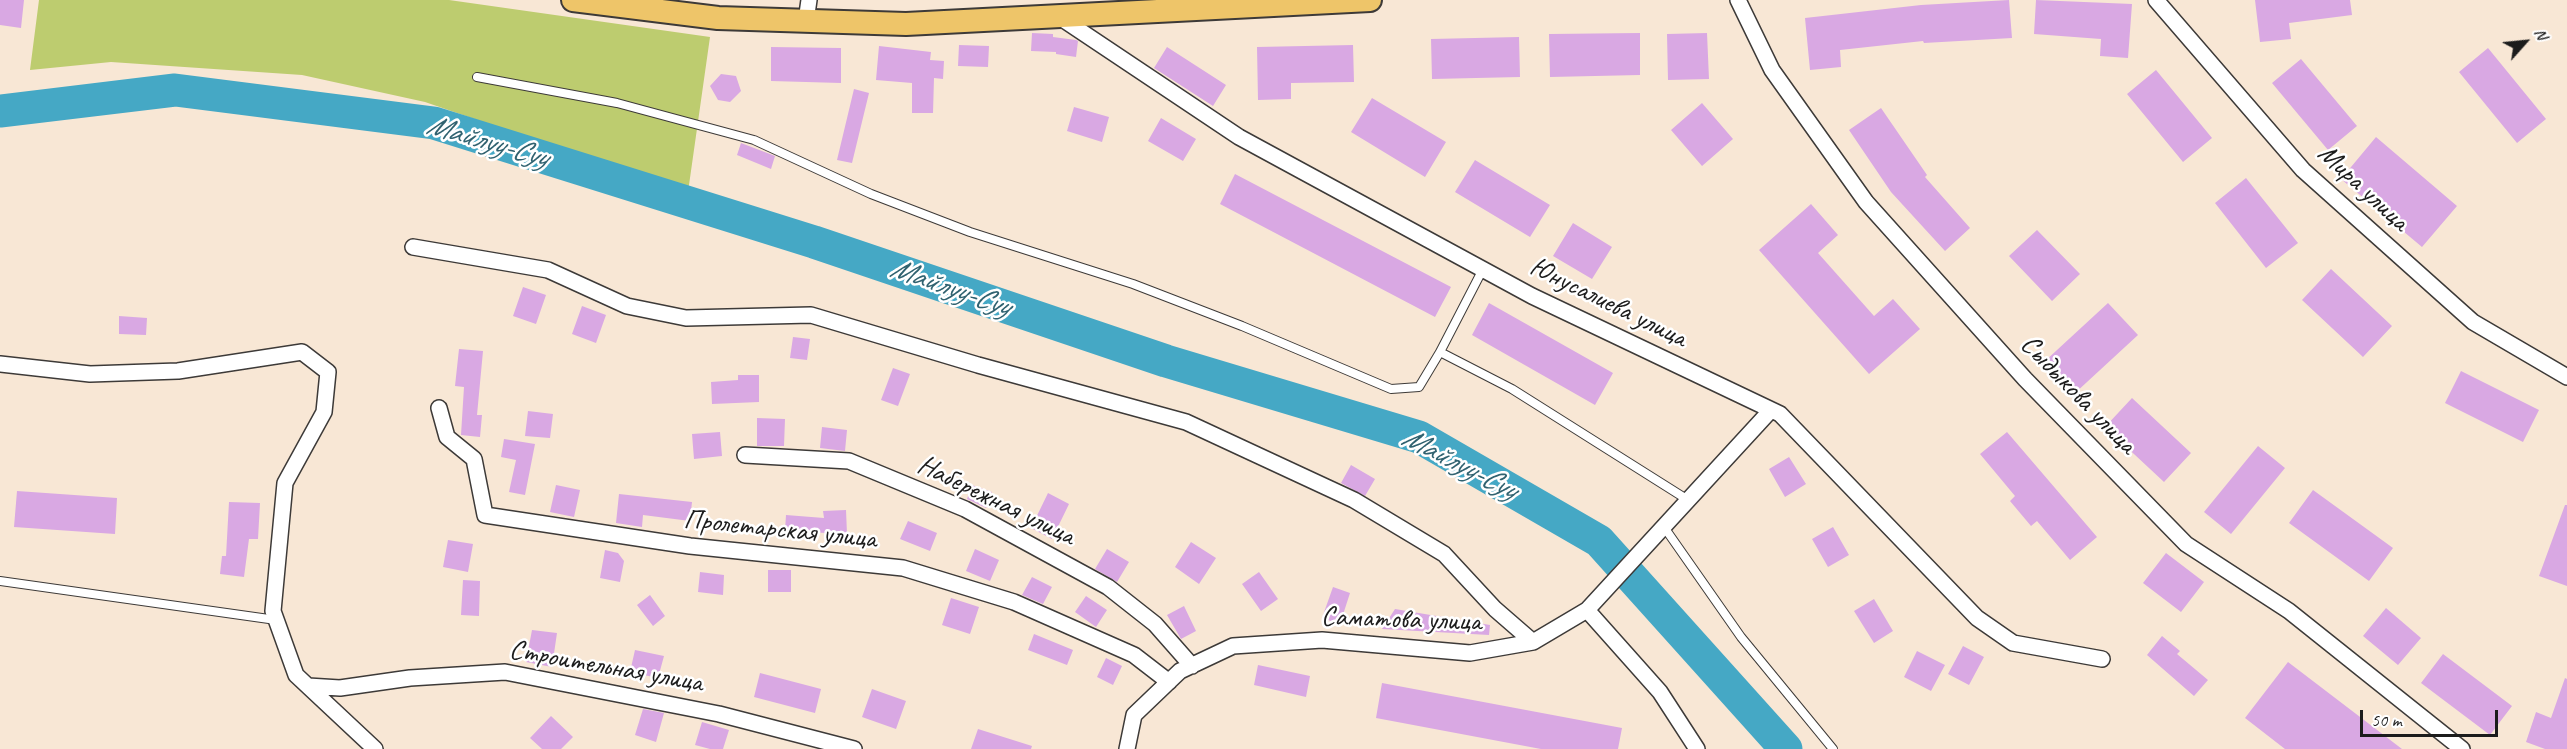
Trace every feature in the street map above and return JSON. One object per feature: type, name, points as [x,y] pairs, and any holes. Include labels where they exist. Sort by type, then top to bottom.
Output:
[{"type":"main road","points":[[573,0],[718,18],[808,10],[906,24],[1370,0]]},
{"type":"street","name":"Сыдыкова улица","points":[[1738,0],[1772,70],[1866,202],[2033,388],[2186,544],[2289,611],[2462,749]]},
{"type":"street","name":"Мира улица","points":[[2156,0],[2303,170],[2328,193],[2473,322],[2567,377]]},
{"type":"street","name":"Юнусалиева улица","points":[[1058,16],[1239,137],[1532,296],[1780,414],[1977,618],[2013,643],[2102,659]]},
{"type":"street","points":[[412,247],[548,270],[627,306],[686,318],[811,315],[978,365],[1186,422],[1354,500],[1444,554],[1495,609],[1533,642]]},
{"type":"street","points":[[0,364],[90,374],[178,370],[302,352],[328,372],[324,412],[285,483],[273,611],[296,675],[375,749]]},
{"type":"street","name":"Пролетарская улица","points":[[439,408],[447,437],[474,459],[485,515],[690,546],[903,568],[1014,602],[1134,655],[1169,682]]},
{"type":"street","name":"Саматова улица","points":[[1127,749],[1134,716],[1180,671],[1233,646],[1322,640],[1470,653],[1533,642],[1587,610],[1771,410]]},
{"type":"street","name":"Набережная улица","points":[[745,455],[849,461],[965,509],[1108,587],[1155,624],[1192,666]]},
{"type":"street","points":[[1587,610],[1660,692],[1697,749]]},
{"type":"street","name":"Строительная улица","points":[[308,686],[340,688],[410,678],[505,672],[719,714],[854,749]]},
{"type":"lane","points":[[477,77],[617,103],[754,140],[871,194],[970,232],[1155,292],[1391,389],[1419,387],[1440,352],[1482,269]]},
{"type":"lane","points":[[1440,352],[1512,389],[1688,500]]},
{"type":"lane","points":[[1664,527],[1741,637],[1833,749]]},
{"type":"lane","points":[[0,581],[276,620]]},
{"type":"green space","points":[[39,0],[449,0],[710,37],[688,192],[425,102],[302,75],[111,62],[30,70]]},
{"type":"building","points":[[0,0],[24,0],[21,28],[0,25]]},
{"type":"building","points":[[2009,0],[2012,38],[1924,43],[1923,41],[1840,50],[1841,67],[1810,70],[1805,18],[1921,5]]},
{"type":"building","points":[[2036,0],[2132,4],[2128,58],[2100,56],[2101,39],[2034,34]]},
{"type":"building","points":[[2255,0],[2350,0],[2352,15],[2289,23],[2291,39],[2260,42]]},
{"type":"building","points":[[1032,33],[1053,34],[1053,37],[1078,41],[1076,57],[1056,54],[1056,52],[1031,51]]},
{"type":"building","points":[[1640,33],[1640,75],[1550,77],[1549,34]]},
{"type":"building","points":[[1707,33],[1709,79],[1668,80],[1667,34]]},
{"type":"building","points":[[1519,37],[1520,77],[1432,79],[1431,39]]},
{"type":"building","points":[[959,45],[989,46],[988,67],[958,66]]},
{"type":"building","points":[[1353,45],[1354,82],[1291,83],[1291,99],[1258,100],[1257,47]]},
{"type":"building","points":[[879,46],[931,52],[930,60],[944,61],[943,79],[934,78],[933,113],[912,113],[912,83],[876,80]]},
{"type":"building","points":[[771,47],[841,48],[841,83],[771,81]]},
{"type":"building","points":[[1167,47],[1226,85],[1213,106],[1154,68]]},
{"type":"building","points":[[2488,48],[2546,119],[2517,143],[2459,72]]},
{"type":"building","points":[[2301,59],[2357,126],[2328,150],[2272,83]]},
{"type":"building","points":[[2156,70],[2212,138],[2183,162],[2127,94]]},
{"type":"building","points":[[721,74],[736,76],[741,91],[730,102],[718,100],[710,86]]},
{"type":"building","points":[[854,89],[869,93],[852,163],[837,160]]},
{"type":"building","points":[[1372,98],[1446,142],[1425,177],[1351,132]]},
{"type":"building","points":[[1702,103],[1733,139],[1702,166],[1671,130]]},
{"type":"building","points":[[1074,107],[1109,117],[1102,142],[1067,131]]},
{"type":"building","points":[[1881,108],[1927,175],[1925,177],[1970,228],[1945,251],[1891,192],[1849,130]]},
{"type":"building","points":[[1161,118],[1196,139],[1183,161],[1148,141]]},
{"type":"building","points":[[2376,137],[2457,206],[2422,247],[2341,179]]},
{"type":"building","points":[[741,143],[775,156],[771,169],[737,155]]},
{"type":"building","points":[[1475,160],[1550,205],[1530,237],[1455,192]]},
{"type":"building","points":[[1235,174],[1451,287],[1435,317],[1220,204]]},
{"type":"building","points":[[2246,178],[2298,243],[2266,268],[2215,203]]},
{"type":"building","points":[[1811,204],[1838,235],[1818,253],[1874,316],[1893,299],[1920,329],[1869,374],[1759,250]]},
{"type":"building","points":[[1573,223],[1612,247],[1592,279],[1553,256]]},
{"type":"building","points":[[2037,230],[2080,274],[2052,301],[2009,256]]},
{"type":"building","points":[[2331,269],[2392,326],[2363,357],[2302,300]]},
{"type":"building","points":[[523,287],[546,295],[536,324],[513,316]]},
{"type":"building","points":[[1489,303],[1613,373],[1595,405],[1472,335]]},
{"type":"building","points":[[2108,303],[2138,335],[2074,394],[2044,362]]},
{"type":"building","points":[[582,306],[606,315],[596,343],[572,334]]},
{"type":"building","points":[[119,316],[147,318],[146,335],[119,334]]},
{"type":"building","points":[[793,337],[810,339],[807,360],[790,358]]},
{"type":"building","points":[[459,349],[483,351],[477,415],[482,415],[480,437],[461,435],[464,387],[455,386]]},
{"type":"building","points":[[893,368],[910,374],[898,406],[881,400]]},
{"type":"building","points":[[2461,371],[2539,410],[2523,442],[2445,403]]},
{"type":"building","points":[[738,375],[759,375],[759,402],[712,404],[711,382],[738,380]]},
{"type":"building","points":[[2132,398],[2191,453],[2164,482],[2105,427]]},
{"type":"building","points":[[528,411],[553,414],[550,438],[525,436]]},
{"type":"building","points":[[757,418],[785,419],[784,446],[757,446]]},
{"type":"building","points":[[822,427],[847,430],[845,451],[820,448]]},
{"type":"building","points":[[720,432],[722,456],[694,459],[692,434]]},
{"type":"building","points":[[2007,432],[2097,537],[2070,560],[2037,521],[2031,526],[2010,501],[2015,496],[1980,454]]},
{"type":"building","points":[[504,439],[535,444],[525,495],[509,492],[516,460],[501,457]]},
{"type":"building","points":[[2258,446],[2285,468],[2231,534],[2204,512]]},
{"type":"building","points":[[1789,457],[1806,484],[1785,497],[1769,469]]},
{"type":"building","points":[[1351,465],[1375,479],[1365,496],[1341,483]]},
{"type":"building","points":[[556,485],[580,490],[574,517],[550,512]]},
{"type":"building","points":[[972,485],[992,492],[986,508],[967,499]]},
{"type":"building","points":[[2313,490],[2393,548],[2369,581],[2289,523]]},
{"type":"building","points":[[17,491],[117,498],[115,534],[14,527]]},
{"type":"building","points":[[1048,493],[1069,504],[1052,539],[1031,528]]},
{"type":"building","points":[[619,494],[692,502],[690,521],[643,515],[642,527],[616,523]]},
{"type":"building","points":[[229,502],[260,503],[258,539],[249,539],[244,577],[220,574],[222,556],[226,556]]},
{"type":"building","points":[[2565,505],[2567,505],[2567,586],[2539,576]]},
{"type":"building","points":[[846,510],[847,534],[785,531],[786,515],[824,518],[823,511]]},
{"type":"building","points":[[908,521],[937,533],[930,551],[900,539]]},
{"type":"building","points":[[1833,527],[1849,555],[1828,567],[1812,539]]},
{"type":"building","points":[[448,540],[473,544],[468,572],[443,567]]},
{"type":"building","points":[[1191,542],[1216,558],[1199,584],[1175,567]]},
{"type":"building","points":[[975,549],[999,560],[990,581],[966,571]]},
{"type":"building","points":[[1107,549],[1129,562],[1117,582],[1095,569]]},
{"type":"building","points":[[605,550],[618,553],[624,561],[620,582],[600,578]]},
{"type":"building","points":[[2166,553],[2204,582],[2181,612],[2143,583]]},
{"type":"building","points":[[768,570],[791,570],[791,592],[768,592]]},
{"type":"building","points":[[700,572],[724,575],[723,595],[698,592]]},
{"type":"building","points":[[1259,572],[1278,599],[1261,611],[1242,584]]},
{"type":"building","points":[[1032,577],[1052,587],[1043,604],[1022,595]]},
{"type":"building","points":[[463,580],[480,581],[479,616],[461,615]]},
{"type":"building","points":[[1333,587],[1350,593],[1340,624],[1322,618]]},
{"type":"building","points":[[650,595],[665,616],[653,626],[637,605]]},
{"type":"building","points":[[1086,596],[1107,610],[1096,627],[1075,612]]},
{"type":"building","points":[[951,598],[979,607],[970,634],[942,625]]},
{"type":"building","points":[[1874,599],[1893,631],[1874,643],[1854,611]]},
{"type":"building","points":[[1184,606],[1196,631],[1181,639],[1167,615]]},
{"type":"building","points":[[2386,608],[2421,638],[2398,665],[2363,636]]},
{"type":"building","points":[[1395,609],[1490,625],[1489,635],[1382,629]]},
{"type":"building","points":[[532,630],[557,633],[552,667],[526,662]]},
{"type":"building","points":[[1034,634],[1073,650],[1067,665],[1028,650]]},
{"type":"building","points":[[2162,636],[2180,651],[2177,654],[2208,680],[2194,696],[2147,655]]},
{"type":"building","points":[[1963,646],[1984,657],[1969,685],[1948,674]]},
{"type":"building","points":[[635,650],[664,656],[658,678],[630,672]]},
{"type":"building","points":[[1917,651],[1945,665],[1931,691],[1904,677]]},
{"type":"building","points":[[2443,654],[2512,706],[2490,735],[2421,683]]},
{"type":"building","points":[[1106,658],[1122,666],[1113,685],[1097,677]]},
{"type":"building","points":[[2288,662],[2402,749],[2285,749],[2245,718]]},
{"type":"building","points":[[1258,665],[1310,676],[1306,697],[1254,685]]},
{"type":"building","points":[[760,673],[821,689],[815,713],[754,697]]},
{"type":"building","points":[[2565,678],[2567,679],[2567,749],[2545,749],[2526,742],[2536,712],[2551,718]]},
{"type":"building","points":[[1382,683],[1622,728],[1618,749],[1541,749],[1376,718]]},
{"type":"building","points":[[872,689],[906,701],[896,729],[862,717]]},
{"type":"building","points":[[643,709],[664,713],[656,742],[635,735]]},
{"type":"building","points":[[551,716],[573,737],[561,749],[542,749],[530,738]]},
{"type":"building","points":[[702,722],[729,730],[723,749],[710,749],[695,745]]},
{"type":"building","points":[[978,729],[1032,746],[1031,749],[971,749]]},
{"type":"waterway","name":"Майлуу-Суу","points":[[0,111],[175,90],[434,123],[814,242],[1166,361],[1419,437],[1599,541],[1786,749]]}]
